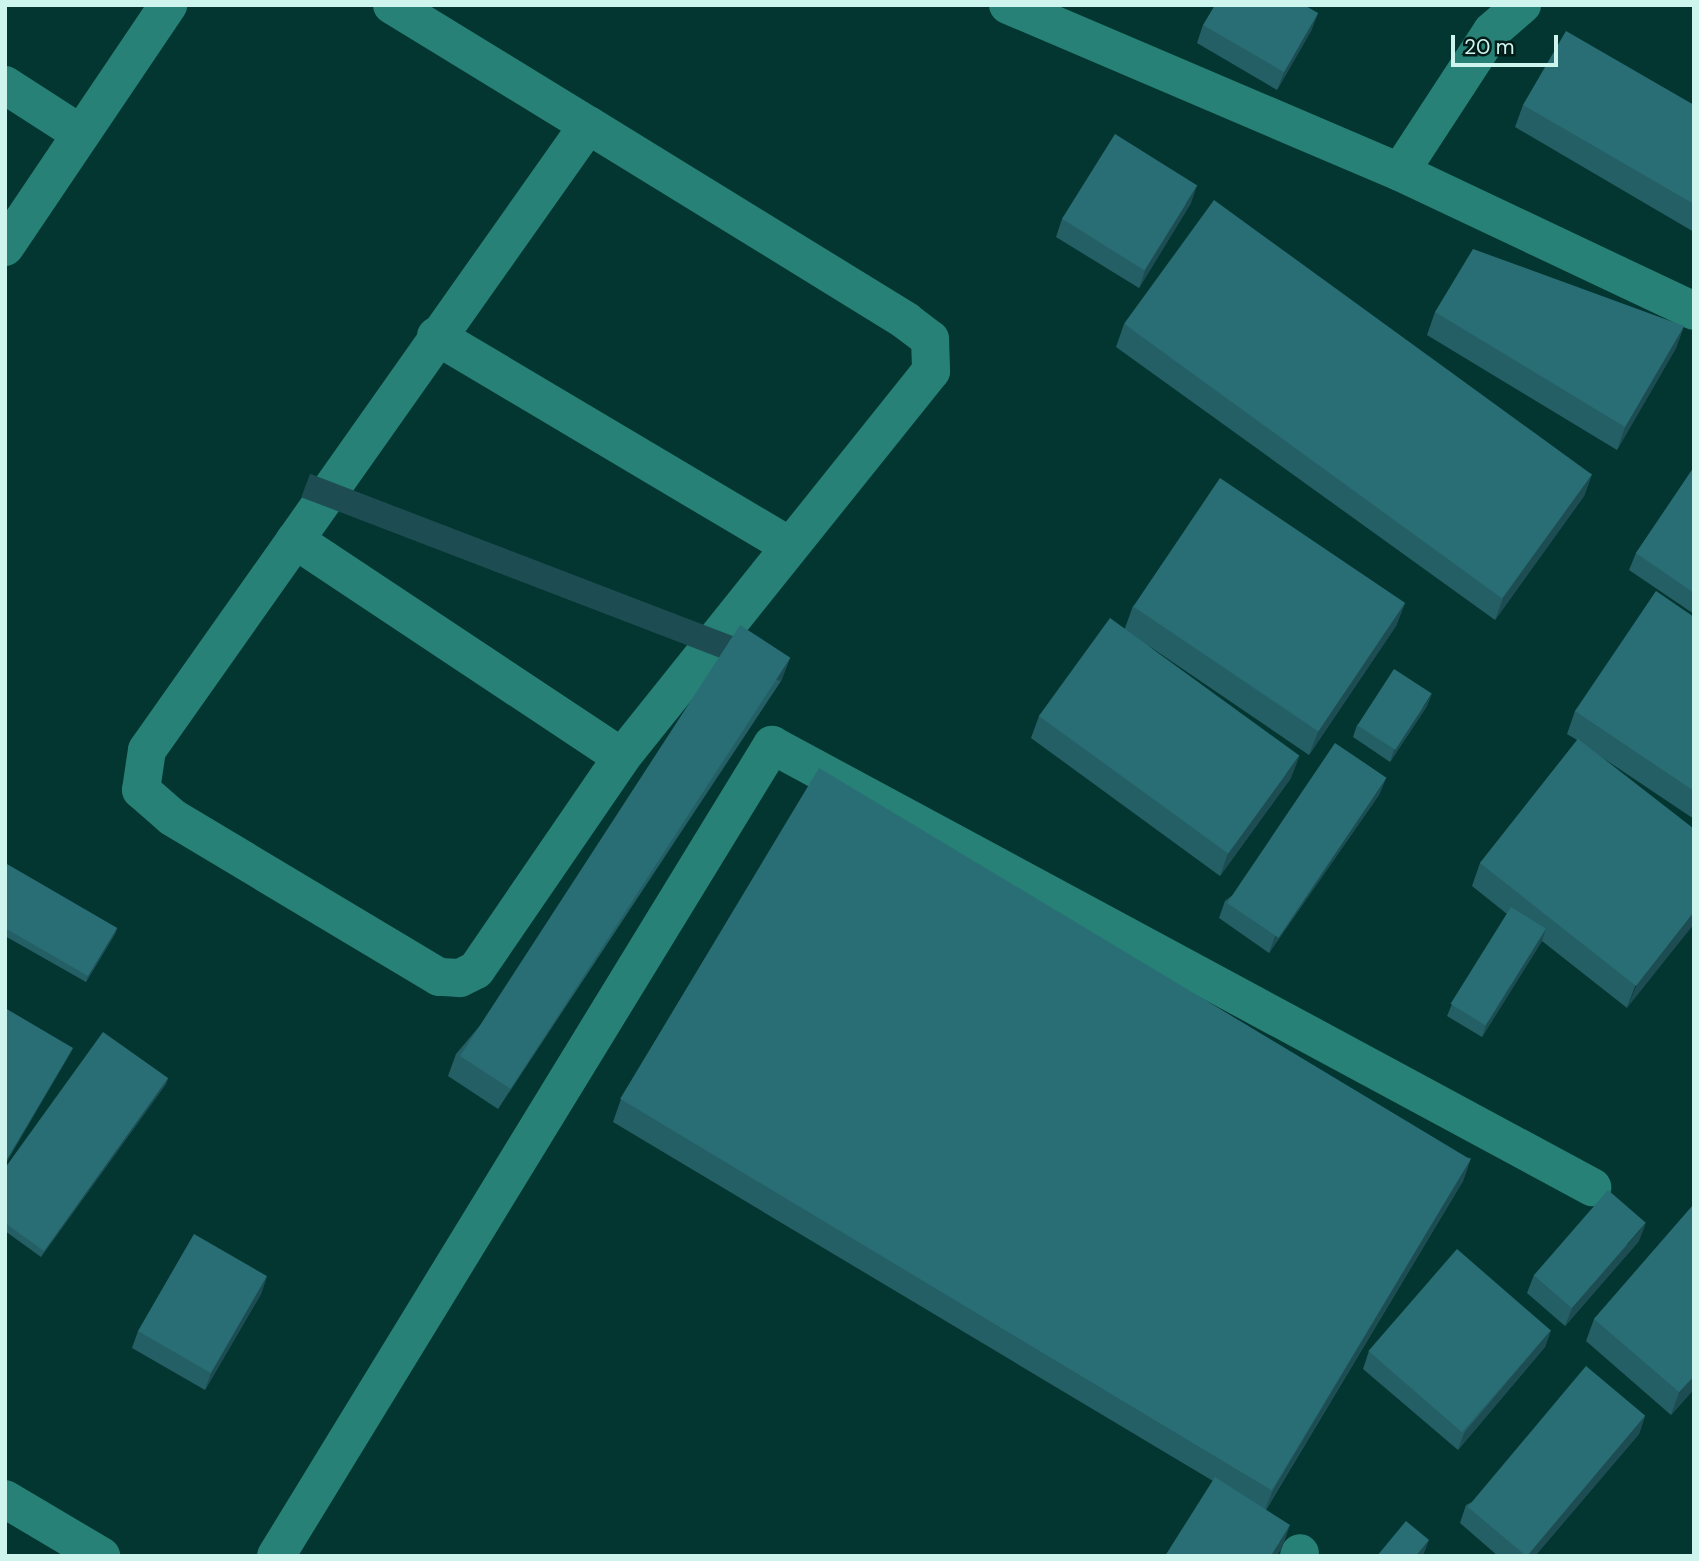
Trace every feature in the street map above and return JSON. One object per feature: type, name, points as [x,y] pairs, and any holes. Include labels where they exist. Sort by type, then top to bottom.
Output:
[{"type":"street","points":[[5,247],[168,5]]},
{"type":"street","points":[[392,5],[588,125],[930,339],[931,371],[622,757],[476,970],[460,978],[439,977],[172,817],[141,789],[147,750],[436,336],[588,125]]},
{"type":"street","points":[[1008,5],[1400,172],[1694,311]]},
{"type":"street","points":[[1400,172],[1492,31],[1522,5]]},
{"type":"street","points":[[5,85],[81,134]]},
{"type":"street","points":[[436,336],[789,546]]},
{"type":"street","points":[[295,540],[622,757]]},
{"type":"street","points":[[276,1556],[772,745],[1592,1187]]},
{"type":"street","points":[[5,1499],[101,1556]]},
{"type":"building","points":[[1215,5],[1304,5],[1318,13],[1284,72],[1203,25]]},
{"type":"building","points":[[1566,31],[1694,105],[1694,204],[1523,105]]},
{"type":"building","points":[[1115,134],[1197,185],[1144,270],[1062,219]]},
{"type":"building","points":[[1214,200],[1592,474],[1502,598],[1124,324]]},
{"type":"building","points":[[1473,249],[1684,326],[1625,427],[1435,312]]},
{"type":"building","points":[[1694,467],[1694,593],[1636,553]]},
{"type":"building","points":[[1220,478],[1405,603],[1318,731],[1133,607]]},
{"type":"building","points":[[1656,591],[1694,617],[1694,791],[1575,711]]},
{"type":"building","points":[[1110,618],[1299,756],[1228,853],[1039,716]]},
{"type":"building","points":[[740,625],[790,658],[510,1089],[460,1056]]},
{"type":"building","points":[[1394,669],[1432,694],[1395,750],[1358,725]]},
{"type":"building","points":[[1578,739],[1694,829],[1694,912],[1636,986],[1480,863]]},
{"type":"building","points":[[1335,743],[1386,778],[1278,938],[1227,903]]},
{"type":"building","points":[[819,768],[1470,1159],[1272,1490],[620,1099]]},
{"type":"building","points":[[5,863],[117,928],[88,976],[5,928]]},
{"type":"building","points":[[1511,907],[1546,929],[1485,1025],[1451,1004]]},
{"type":"building","points":[[5,1008],[73,1048],[5,1163]]},
{"type":"building","points":[[103,1032],[168,1078],[44,1251],[5,1223],[5,1168]]},
{"type":"building","points":[[1608,1190],[1646,1223],[1572,1308],[1534,1275]]},
{"type":"building","points":[[1694,1204],[1694,1376],[1679,1392],[1594,1319]]},
{"type":"building","points":[[194,1234],[267,1276],[211,1373],[138,1331]]},
{"type":"building","points":[[1457,1249],[1551,1330],[1462,1432],[1368,1351]]},
{"type":"building","points":[[1586,1366],[1645,1415],[1527,1556],[1468,1507]]},
{"type":"building","points":[[1215,1477],[1290,1525],[1271,1556],[1165,1556]]},
{"type":"building","points":[[1406,1521],[1429,1540],[1416,1556],[1377,1556]]}]
